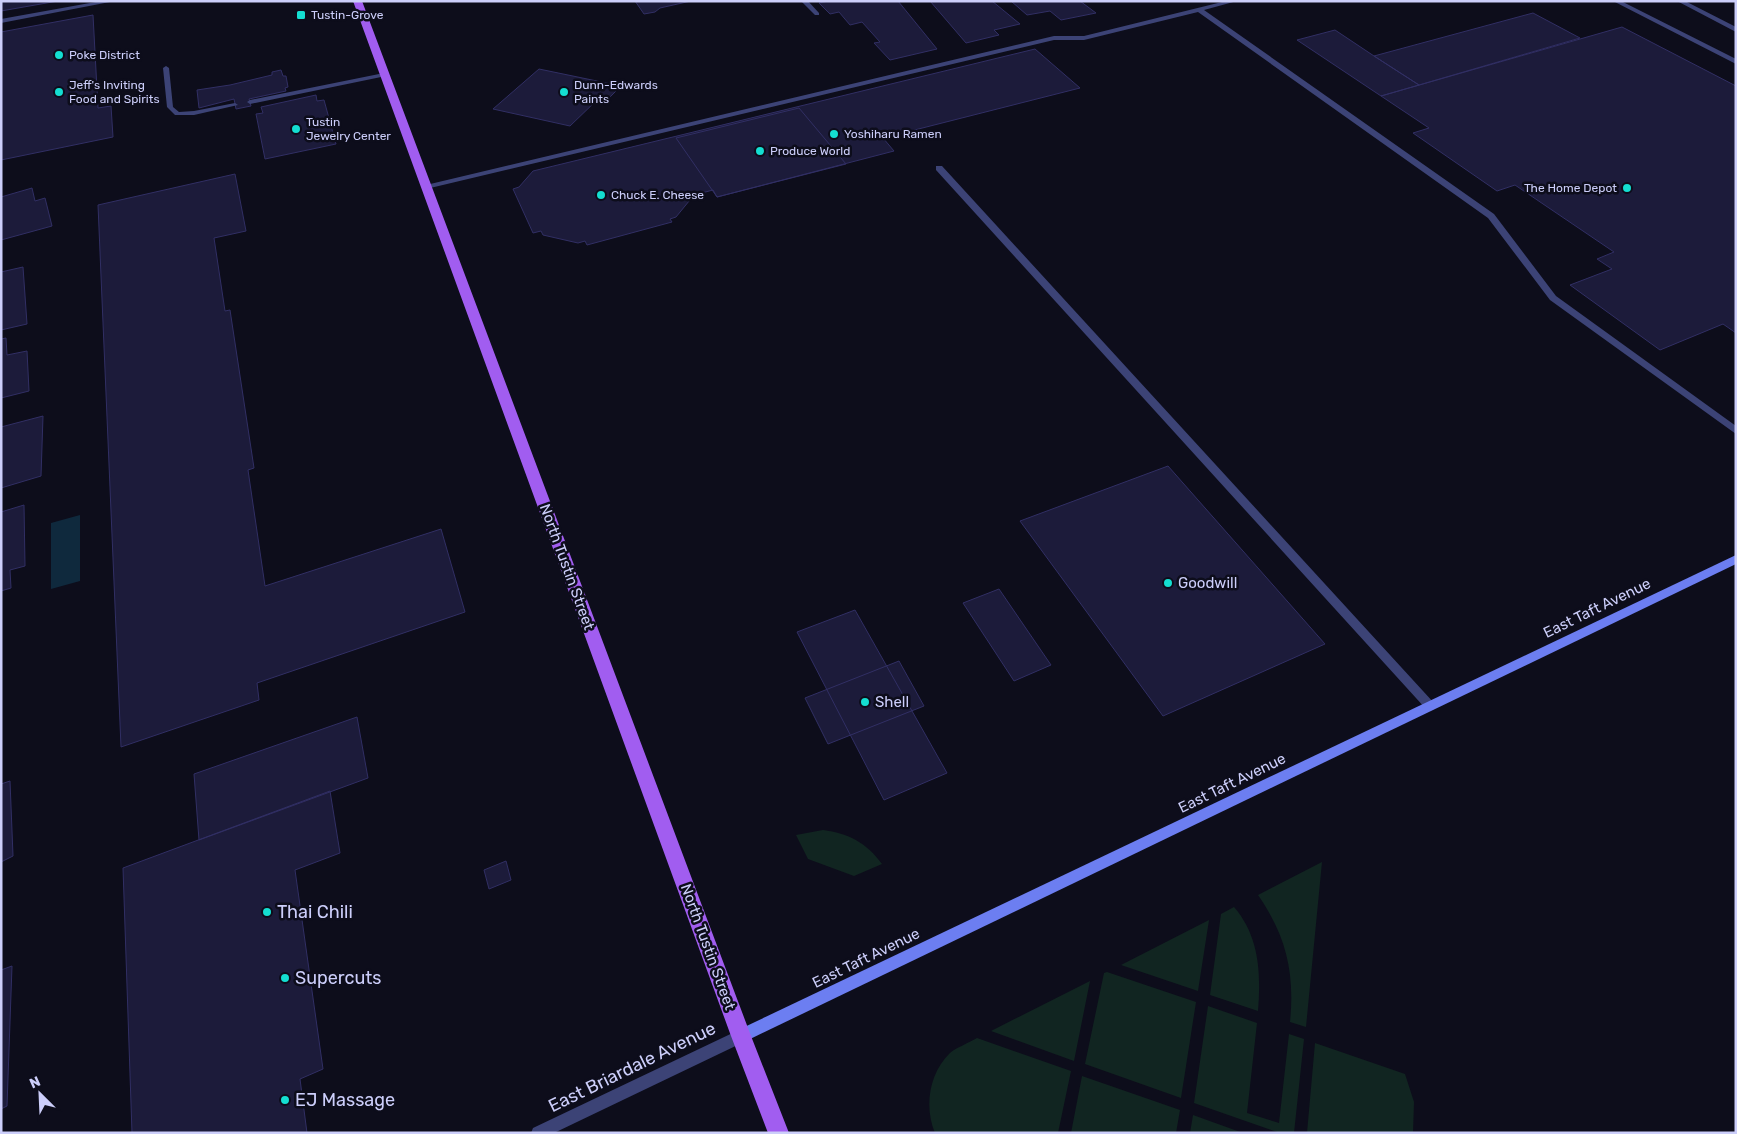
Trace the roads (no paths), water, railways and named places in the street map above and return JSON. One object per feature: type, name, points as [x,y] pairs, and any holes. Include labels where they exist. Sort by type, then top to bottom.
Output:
[{"type":"main road","name":"North Tustin Street","points":[[357,1],[741,1036],[779,1133]]},
{"type":"main road","name":"East Taft Avenue","points":[[741,1036],[1736,559]]},
{"type":"street","points":[[1,21],[112,1]]},
{"type":"street","points":[[804,1],[817,14]]},
{"type":"street","points":[[426,187],[1054,38],[1084,38],[1234,1]]},
{"type":"street","points":[[1616,1],[1736,62]]},
{"type":"street","points":[[1680,1],[1736,30]]},
{"type":"street","points":[[1200,10],[1491,216],[1552,298],[1736,431]]},
{"type":"street","points":[[166,68],[170,108],[177,114],[194,114],[235,105]]},
{"type":"street","points":[[250,102],[384,75]]},
{"type":"street","points":[[939,168],[1430,706]]},
{"type":"street","name":"East Briardale Avenue","points":[[538,1133],[741,1036]]},
{"type":"water","points":[[80,515],[80,581],[51,589],[51,523]]},
{"type":"place","name":"Tustin-Grove","points":[[301,15]]},
{"type":"place","name":"Poke District","points":[[59,55]]},
{"type":"place","name":"Jeff's Inviting Food and Spirits","points":[[59,92]]},
{"type":"place","name":"Dunn-Edwards Paints","points":[[564,92]]},
{"type":"place","name":"Tustin Jewelry Center","points":[[296,129]]},
{"type":"place","name":"Yoshiharu Ramen","points":[[834,134]]},
{"type":"place","name":"Produce World","points":[[760,151]]},
{"type":"place","name":"The Home Depot","points":[[1627,188]]},
{"type":"place","name":"Chuck E. Cheese","points":[[601,195]]},
{"type":"place","name":"Goodwill","points":[[1168,583]]},
{"type":"place","name":"Shell","points":[[865,702]]},
{"type":"place","name":"Thai Chili","points":[[267,912]]},
{"type":"place","name":"Supercuts","points":[[285,978]]},
{"type":"place","name":"EJ Massage","points":[[285,1100]]}]
